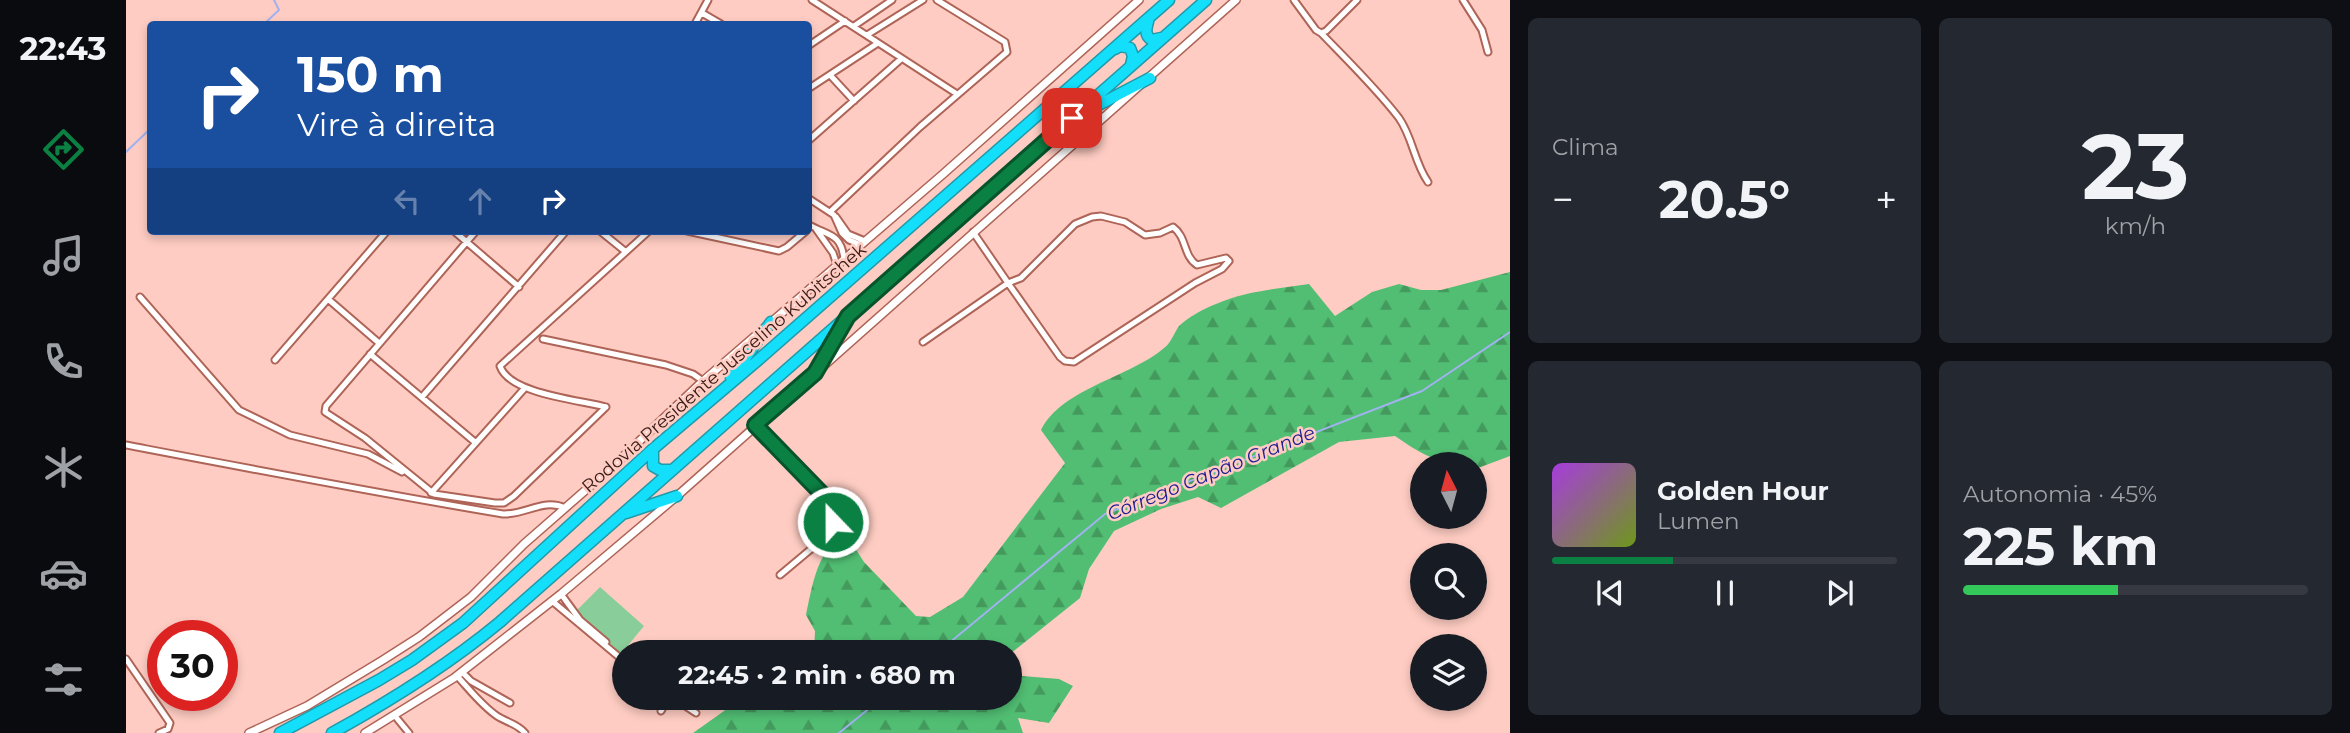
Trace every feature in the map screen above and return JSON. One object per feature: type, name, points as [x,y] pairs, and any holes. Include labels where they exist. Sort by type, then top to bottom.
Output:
[{"type":"highway","name":"Rodovia Presidente Juscelino Kubitschek","points":[[280,733],[379,680],[448,634],[478,610],[653,449],[1169,0]]},
{"type":"highway","points":[[332,733],[405,692],[500,622],[1206,0]]},
{"type":"highway","points":[[1150,18],[1146,30],[1149,38],[1155,40],[1164,37]]},
{"type":"highway","points":[[1112,49],[1121,46],[1130,48],[1133,56],[1131,66]]},
{"type":"highway","points":[[1072,118],[1150,78]]},
{"type":"highway","points":[[815,373],[848,316]]},
{"type":"highway","points":[[722,391],[771,321]]},
{"type":"highway","points":[[653,449],[653,466],[660,470],[671,470]]},
{"type":"highway","points":[[619,515],[677,496]]},
{"type":"main road","points":[[249,733],[307,706],[419,637],[471,597],[524,544],[703,380],[1139,0]]},
{"type":"main road","points":[[365,733],[459,674],[561,594],[677,496],[1236,0]]},
{"type":"street","points":[[697,21],[708,0]]},
{"type":"street","points":[[812,0],[957,94]]},
{"type":"street","points":[[853,26],[892,0]]},
{"type":"street","points":[[867,35],[923,0]]},
{"type":"street","points":[[832,214],[957,94],[1007,52],[1005,42],[937,0]]},
{"type":"street","points":[[1294,0],[1316,30],[1399,118],[1410,138],[1421,172],[1428,182]]},
{"type":"street","points":[[1321,33],[1357,0]]},
{"type":"street","points":[[1463,0],[1482,30],[1488,52]]},
{"type":"street","points":[[702,13],[716,21]]},
{"type":"street","points":[[812,43],[845,21]]},
{"type":"street","points":[[812,86],[878,43]]},
{"type":"street","points":[[812,138],[901,59]]},
{"type":"street","points":[[830,75],[854,101]]},
{"type":"street","points":[[812,201],[832,214],[848,234],[863,243]]},
{"type":"street","points":[[832,214],[849,240],[863,243]]},
{"type":"street","points":[[923,342],[1009,283],[1021,278],[1035,261],[1053,248],[1068,229],[1092,217],[1125,222],[1144,235],[1160,233],[1173,227],[1178,230],[1189,260],[1193,263],[1201,265],[1226,258],[1229,260],[1222,269],[1195,283],[1073,362],[1060,357],[1009,283],[973,232]]},
{"type":"street","points":[[812,229],[836,238],[842,247],[840,262]]},
{"type":"street","points":[[812,230],[840,262]]},
{"type":"street","points":[[829,233],[840,230]]},
{"type":"street","points":[[836,238],[840,230]]},
{"type":"street","points":[[275,360],[384,235]]},
{"type":"street","points":[[459,235],[519,286]]},
{"type":"street","points":[[473,235],[324,410],[326,414],[365,438],[431,493],[466,501],[495,503],[506,502],[606,407],[524,388],[502,372],[500,366],[645,235]]},
{"type":"street","points":[[422,397],[563,235]]},
{"type":"street","points":[[605,235],[626,252]]},
{"type":"street","points":[[705,235],[779,251],[802,235]]},
{"type":"street","points":[[140,297],[239,410],[290,435],[368,454],[412,478]]},
{"type":"street","points":[[328,299],[379,343]]},
{"type":"street","points":[[543,338],[666,365],[703,380]]},
{"type":"street","points":[[370,354],[476,443]]},
{"type":"street","points":[[431,493],[524,388]]},
{"type":"street","points":[[755,425],[816,486],[834,511],[829,534],[780,575]]},
{"type":"street","points":[[126,445],[264,470],[307,481],[503,514],[522,513],[551,503],[565,509]]},
{"type":"street","points":[[561,594],[580,620],[612,648]]},
{"type":"street","points":[[552,601],[612,649]]},
{"type":"street","points":[[126,659],[170,723],[168,729],[159,733]]},
{"type":"street","points":[[459,674],[510,703]]},
{"type":"street","points":[[459,674],[483,705],[496,716],[522,728],[525,733]]},
{"type":"street","points":[[691,710],[696,713]]},
{"type":"street","points":[[395,716],[409,733]]},
{"type":"green space","points":[[1510,272],[1510,456],[1488,464],[1488,452],[1421,452],[1395,436],[1339,442],[1221,508],[1198,497],[1161,509],[1114,531],[1089,569],[1080,598],[1022,644],[1022,640],[815,640],[815,631],[806,615],[819,566],[834,543],[855,548],[864,562],[916,616],[930,617],[963,597],[1065,463],[1041,430],[1051,416],[1080,394],[1150,358],[1171,341],[1179,326],[1202,311],[1239,296],[1309,284],[1335,316],[1372,292],[1399,284],[1421,290],[1441,290]]},
{"type":"green space","points":[[600,587],[644,626],[632,640],[612,640],[612,649],[573,614]]},
{"type":"green space","points":[[1022,676],[1059,679],[1073,686],[1049,723],[1018,718],[1023,733],[693,733],[724,711],[1022,710]]},
{"type":"waterway","points":[[267,21],[279,10],[274,0]]},
{"type":"waterway","points":[[126,152],[147,132]]},
{"type":"waterway","name":"Córrego Capão Grande","points":[[953,640],[1105,514],[1422,391],[1510,332]]},
{"type":"waterway","name":"Córrego Capão Grande","points":[[839,733],[867,710]]},
{"type":"route","points":[[833,522],[834,511],[827,499],[755,425],[815,373],[848,316],[1072,118]]}]
